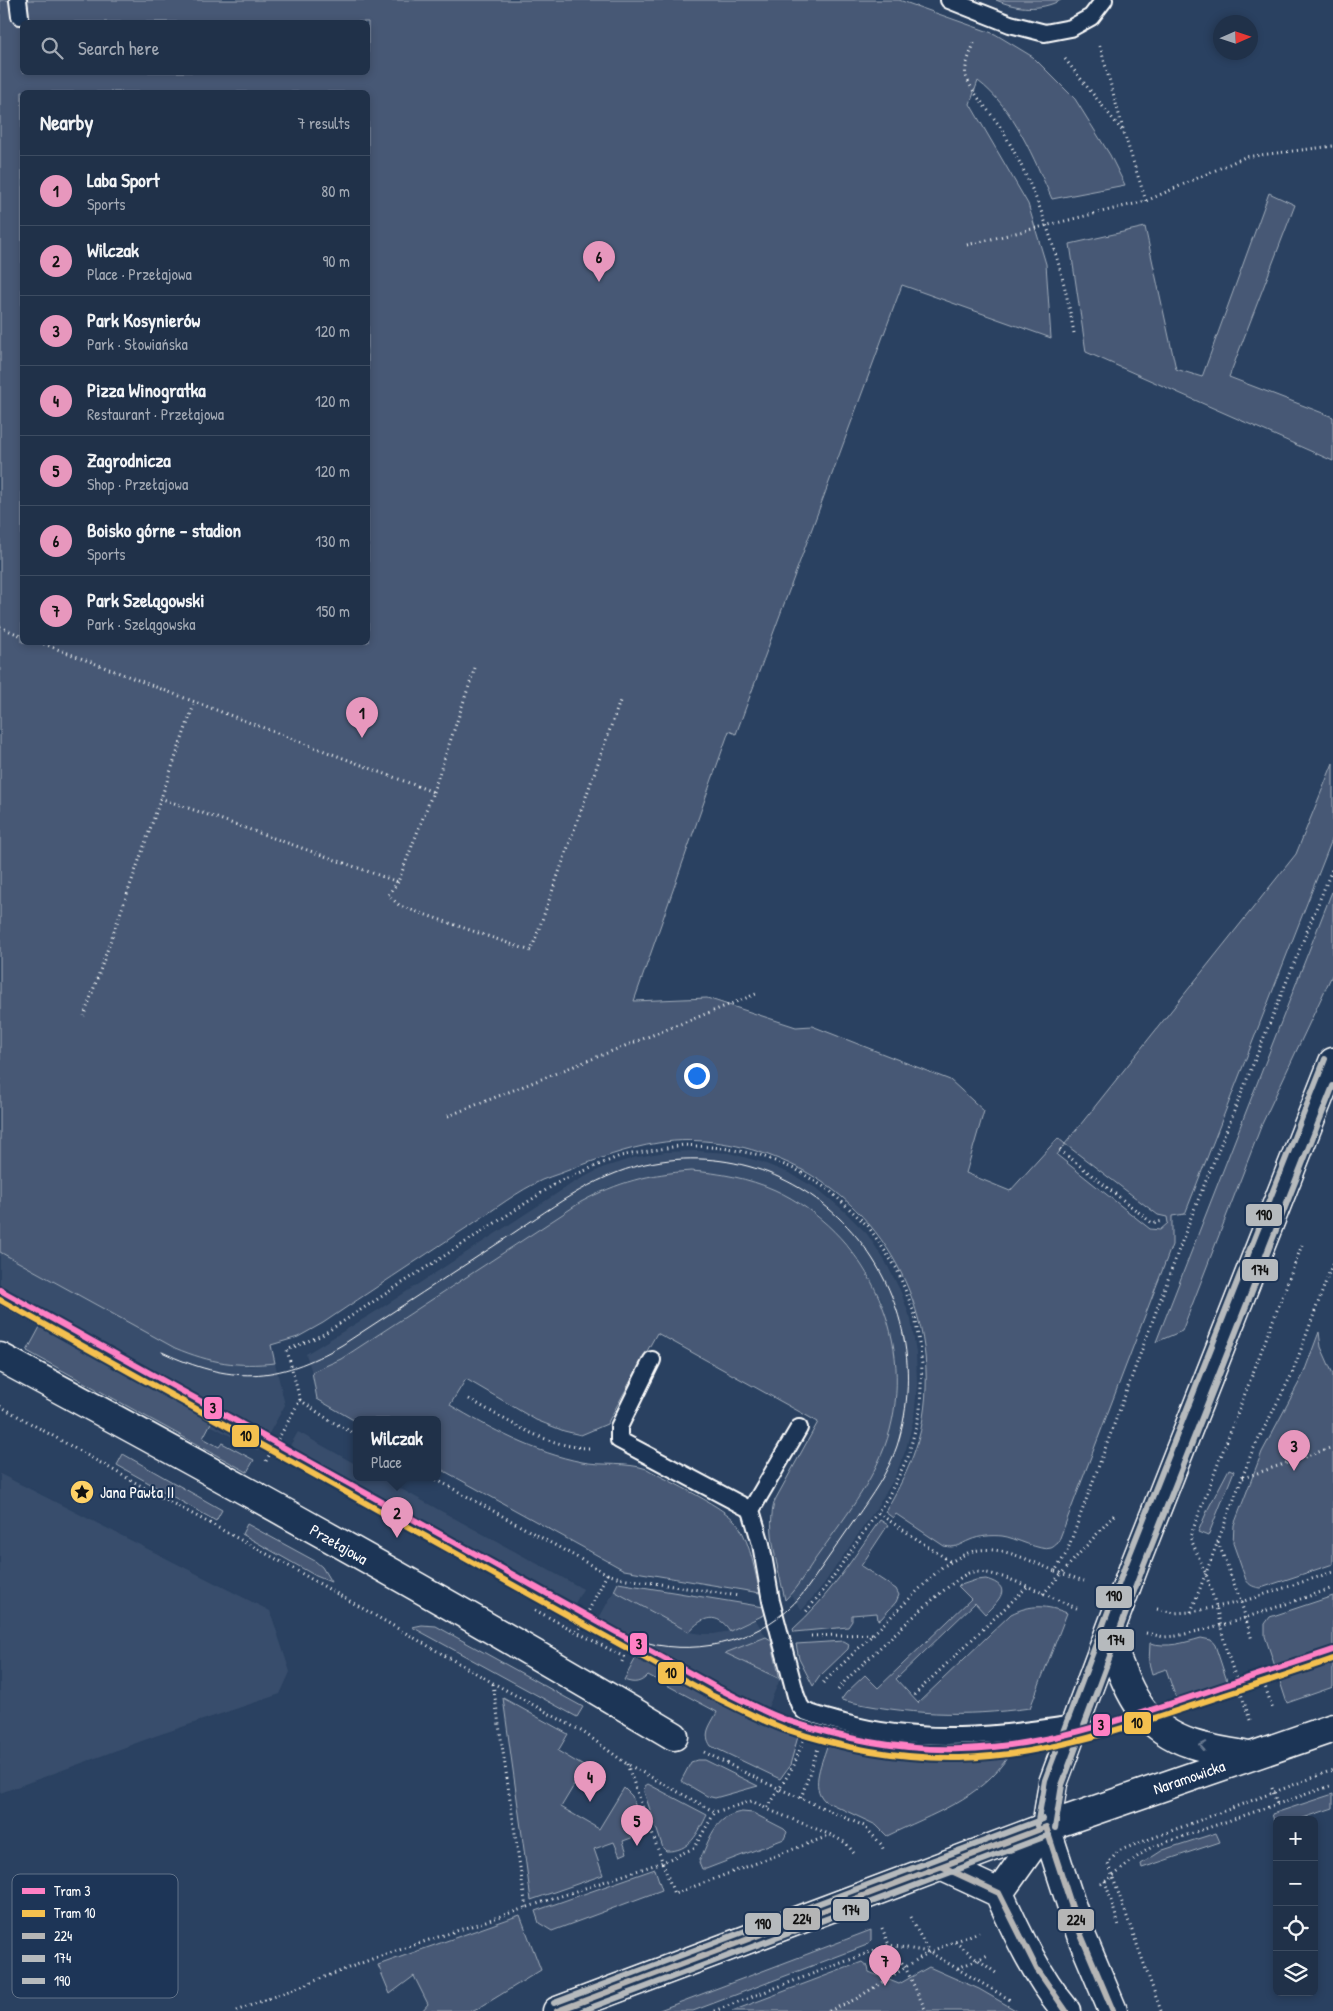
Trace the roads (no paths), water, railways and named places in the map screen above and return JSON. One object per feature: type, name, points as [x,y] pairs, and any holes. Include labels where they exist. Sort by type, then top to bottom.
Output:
[{"type":"street","points":[[999,1893],[1046,1828],[1053,1783],[1138,1554],[1333,1062]]},
{"type":"street","name":"Przełajowa","points":[[0,1357],[186,1457],[604,1694],[674,1736]]},
{"type":"street","points":[[1108,1637],[1131,1691],[1144,1713],[1158,1728],[1192,1744],[1250,1756]]},
{"type":"street","name":"Naramowicka","points":[[558,2011],[1046,1828],[1333,1728]]},
{"type":"street","points":[[1046,1828],[1081,1934],[1113,2011]]},
{"type":"street","points":[[943,1867],[999,1893],[1021,1942],[1051,1993],[1066,2011]]},
{"type":"lane","points":[[949,0],[1010,24],[1045,33],[1071,28],[1092,17],[1104,0]]},
{"type":"lane","points":[[652,1360],[618,1427],[619,1440],[751,1510],[761,1544],[771,1601],[800,1706],[804,1710],[858,1727],[927,1736],[992,1735],[1075,1724]]},
{"type":"lane","points":[[751,1510],[800,1428]]},
{"type":"tram line","points":[[162,1352],[210,1370],[232,1374],[253,1375],[296,1367],[342,1345],[553,1206],[607,1177],[645,1164],[706,1159],[761,1170],[811,1195],[852,1232],[883,1277],[902,1329],[907,1386],[897,1446],[889,1466],[879,1484],[808,1587],[794,1603],[760,1629],[720,1643],[699,1647],[678,1647],[657,1645],[643,1641],[603,1624]]},
{"type":"tram line","name":"3","points":[[0,1290],[717,1688],[780,1718],[831,1733],[896,1746],[917,1748],[961,1749],[1022,1743],[1052,1738],[1112,1722],[1333,1650]]},
{"type":"tram line","name":"10","points":[[0,1300],[713,1696],[785,1729],[828,1742],[871,1751],[916,1757],[960,1758],[1022,1752],[1114,1731],[1333,1659]]},
{"type":"place","name":"Boisko górne - stadion","points":[[599,282]]},
{"type":"place","name":"Laba Sport","points":[[362,738]]},
{"type":"place","name":"Park Kosynierów","points":[[1294,1471]]},
{"type":"place","name":"Jana Pawła II","points":[[82,1492]]},
{"type":"place","name":"Wilczak","points":[[397,1538]]},
{"type":"place","name":"Pizza Winogratka","points":[[590,1802]]},
{"type":"place","name":"Zagrodnicza","points":[[637,1846]]},
{"type":"place","name":"Park Szelągowski","points":[[885,1986]]}]
